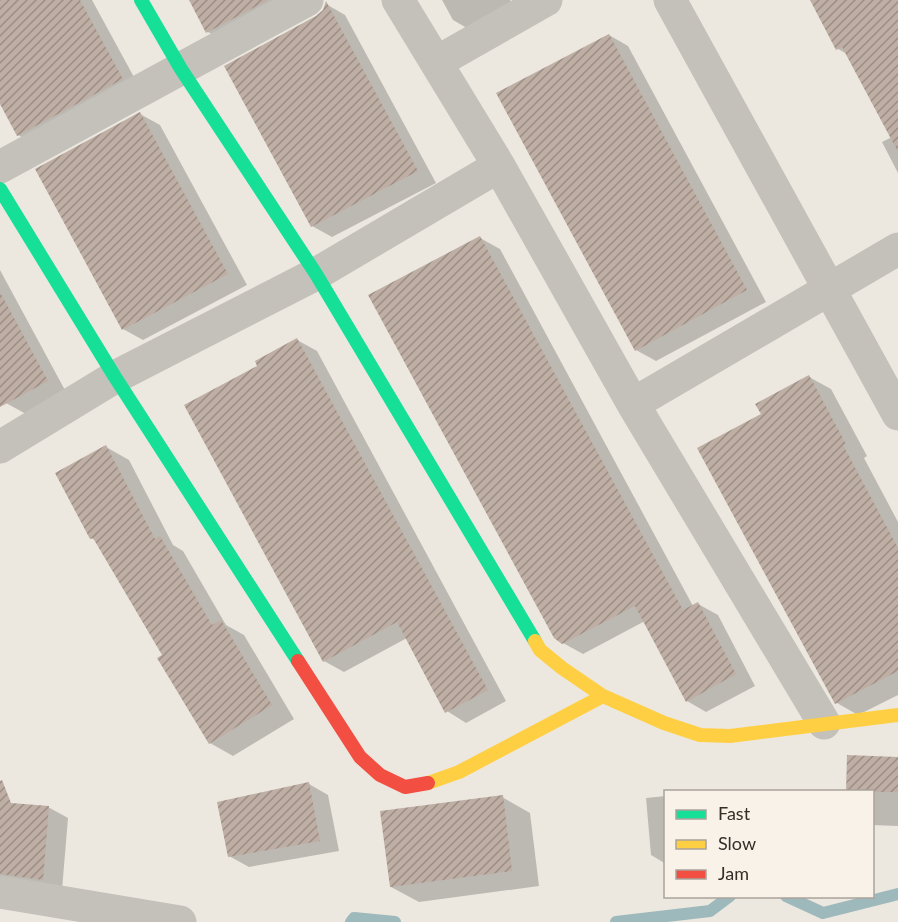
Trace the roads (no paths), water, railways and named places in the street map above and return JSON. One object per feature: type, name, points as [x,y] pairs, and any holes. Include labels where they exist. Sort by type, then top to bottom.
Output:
[{"type":"street","points":[[141,0],[181,69],[316,274],[540,650],[603,696],[664,723],[700,735],[730,736],[898,715]]},
{"type":"street","points":[[0,167],[307,0]]},
{"type":"street","points":[[398,0],[499,166],[633,404],[824,723]]},
{"type":"street","points":[[437,62],[546,0]]},
{"type":"street","points":[[670,0],[898,414]]},
{"type":"street","points":[[0,447],[114,377],[316,274],[499,166]]},
{"type":"street","points":[[0,189],[114,377],[360,757],[380,775],[405,787],[432,782],[459,772],[603,696]]},
{"type":"street","points":[[633,404],[898,249]]},
{"type":"street","points":[[0,892],[180,922]]},
{"type":"waterway","points":[[790,898],[823,913],[898,894]]},
{"type":"waterway","points":[[616,922],[710,911],[727,898]]},
{"type":"waterway","points":[[351,922],[354,918],[395,922]]}]
